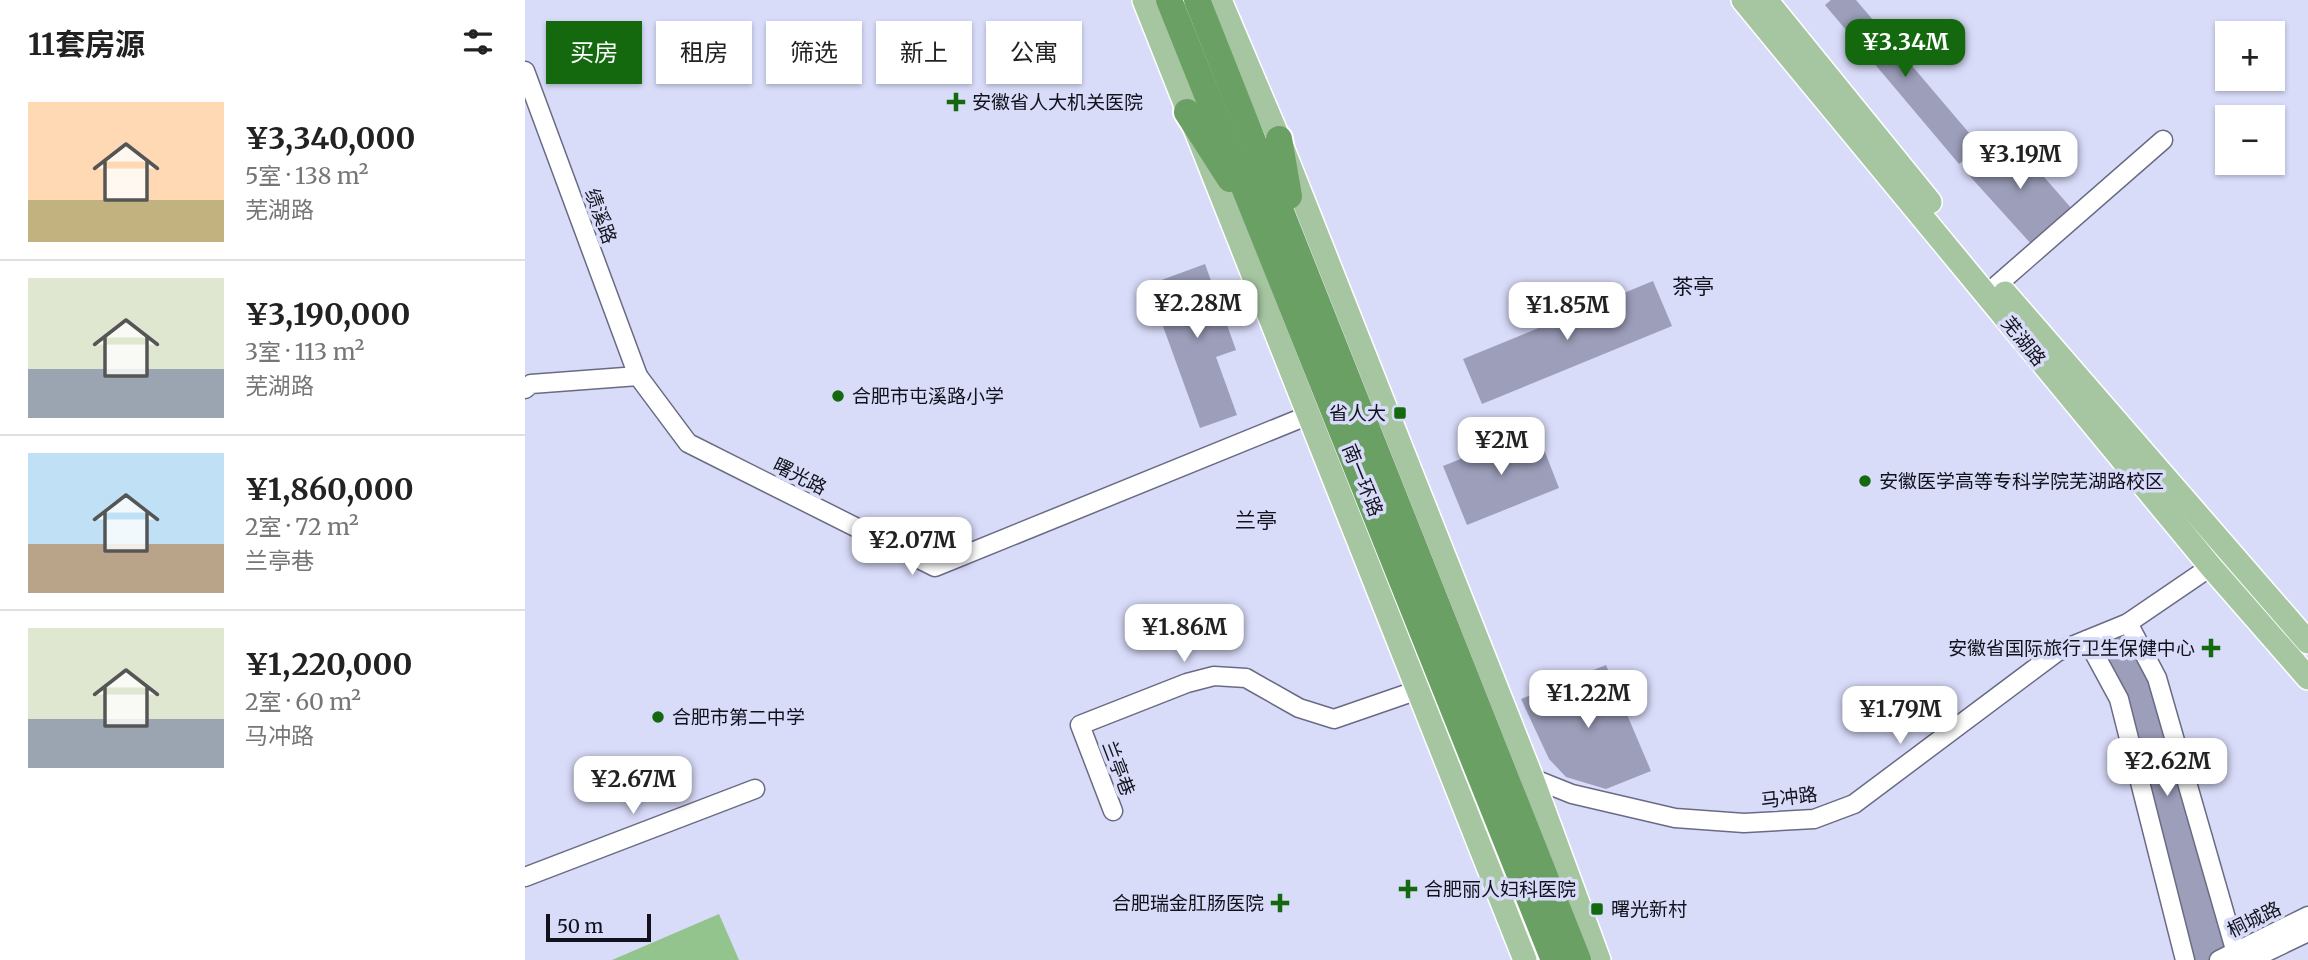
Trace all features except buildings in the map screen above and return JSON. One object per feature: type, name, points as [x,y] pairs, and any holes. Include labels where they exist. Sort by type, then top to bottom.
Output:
[{"type":"highway","name":"南一环路","points":[[1169,0],[1258,150],[1266,237],[1554,960]]},
{"type":"highway","name":"南一环路","points":[[1197,0],[1300,253],[1578,960]]},
{"type":"highway","points":[[1187,112],[1266,237]]},
{"type":"main road","points":[[1144,0],[1525,960]]},
{"type":"main road","points":[[1220,0],[1258,150],[1532,778],[1598,960]]},
{"type":"main road","name":"芜湖路","points":[[1743,0],[2211,567],[2308,678]]},
{"type":"main road","name":"芜湖路","points":[[1766,0],[1997,285],[2308,642]]},
{"type":"street","name":"绩溪路","points":[[525,71],[638,376]]},
{"type":"street","points":[[1997,285],[2163,140]]},
{"type":"street","points":[[525,389],[531,384],[638,376]]},
{"type":"street","name":"曙光路","points":[[638,376],[688,443],[935,567],[1309,415]]},
{"type":"street","name":"马冲路","points":[[1532,778],[1572,794],[1675,818],[1744,823],[1814,819],[1854,804],[2057,652],[2128,622],[2230,552]]},
{"type":"street","points":[[2128,622],[2157,678],[2241,957]]},
{"type":"street","points":[[2087,640],[2119,699],[2185,960]]},
{"type":"street","name":"兰亭巷","points":[[1113,811],[1080,726],[1091,721],[1187,683],[1214,676],[1246,678],[1299,708],[1334,719],[1418,690]]},
{"type":"street","points":[[525,877],[755,789]]},
{"type":"street","name":"桐城路","points":[[2241,957],[2308,916]]},
{"type":"street","name":"桐城路","points":[[2219,960],[2241,957],[2308,932]]},
{"type":"green space","points":[[719,914],[739,960],[612,960]]},
{"type":"place","name":"安徽省人大机关医院","points":[[956,102]]},
{"type":"place","name":"合肥市屯溪路小学","points":[[838,396]]},
{"type":"place","name":"省人大","points":[[1400,413]]},
{"type":"place","name":"安徽医学高等专科学院芜湖路校区","points":[[1865,481]]},
{"type":"place","name":"安徽省国际旅行卫生保健中心","points":[[2211,648]]},
{"type":"place","name":"合肥市第二中学","points":[[658,717]]},
{"type":"place","name":"合肥丽人妇科医院","points":[[1408,889]]},
{"type":"place","name":"合肥瑞金肛肠医院","points":[[1280,903]]},
{"type":"place","name":"曙光新村","points":[[1597,909]]},
{"type":"district","name":"茶亭","points":[[1693,286]]},
{"type":"district","name":"兰亭","points":[[1256,520]]}]
